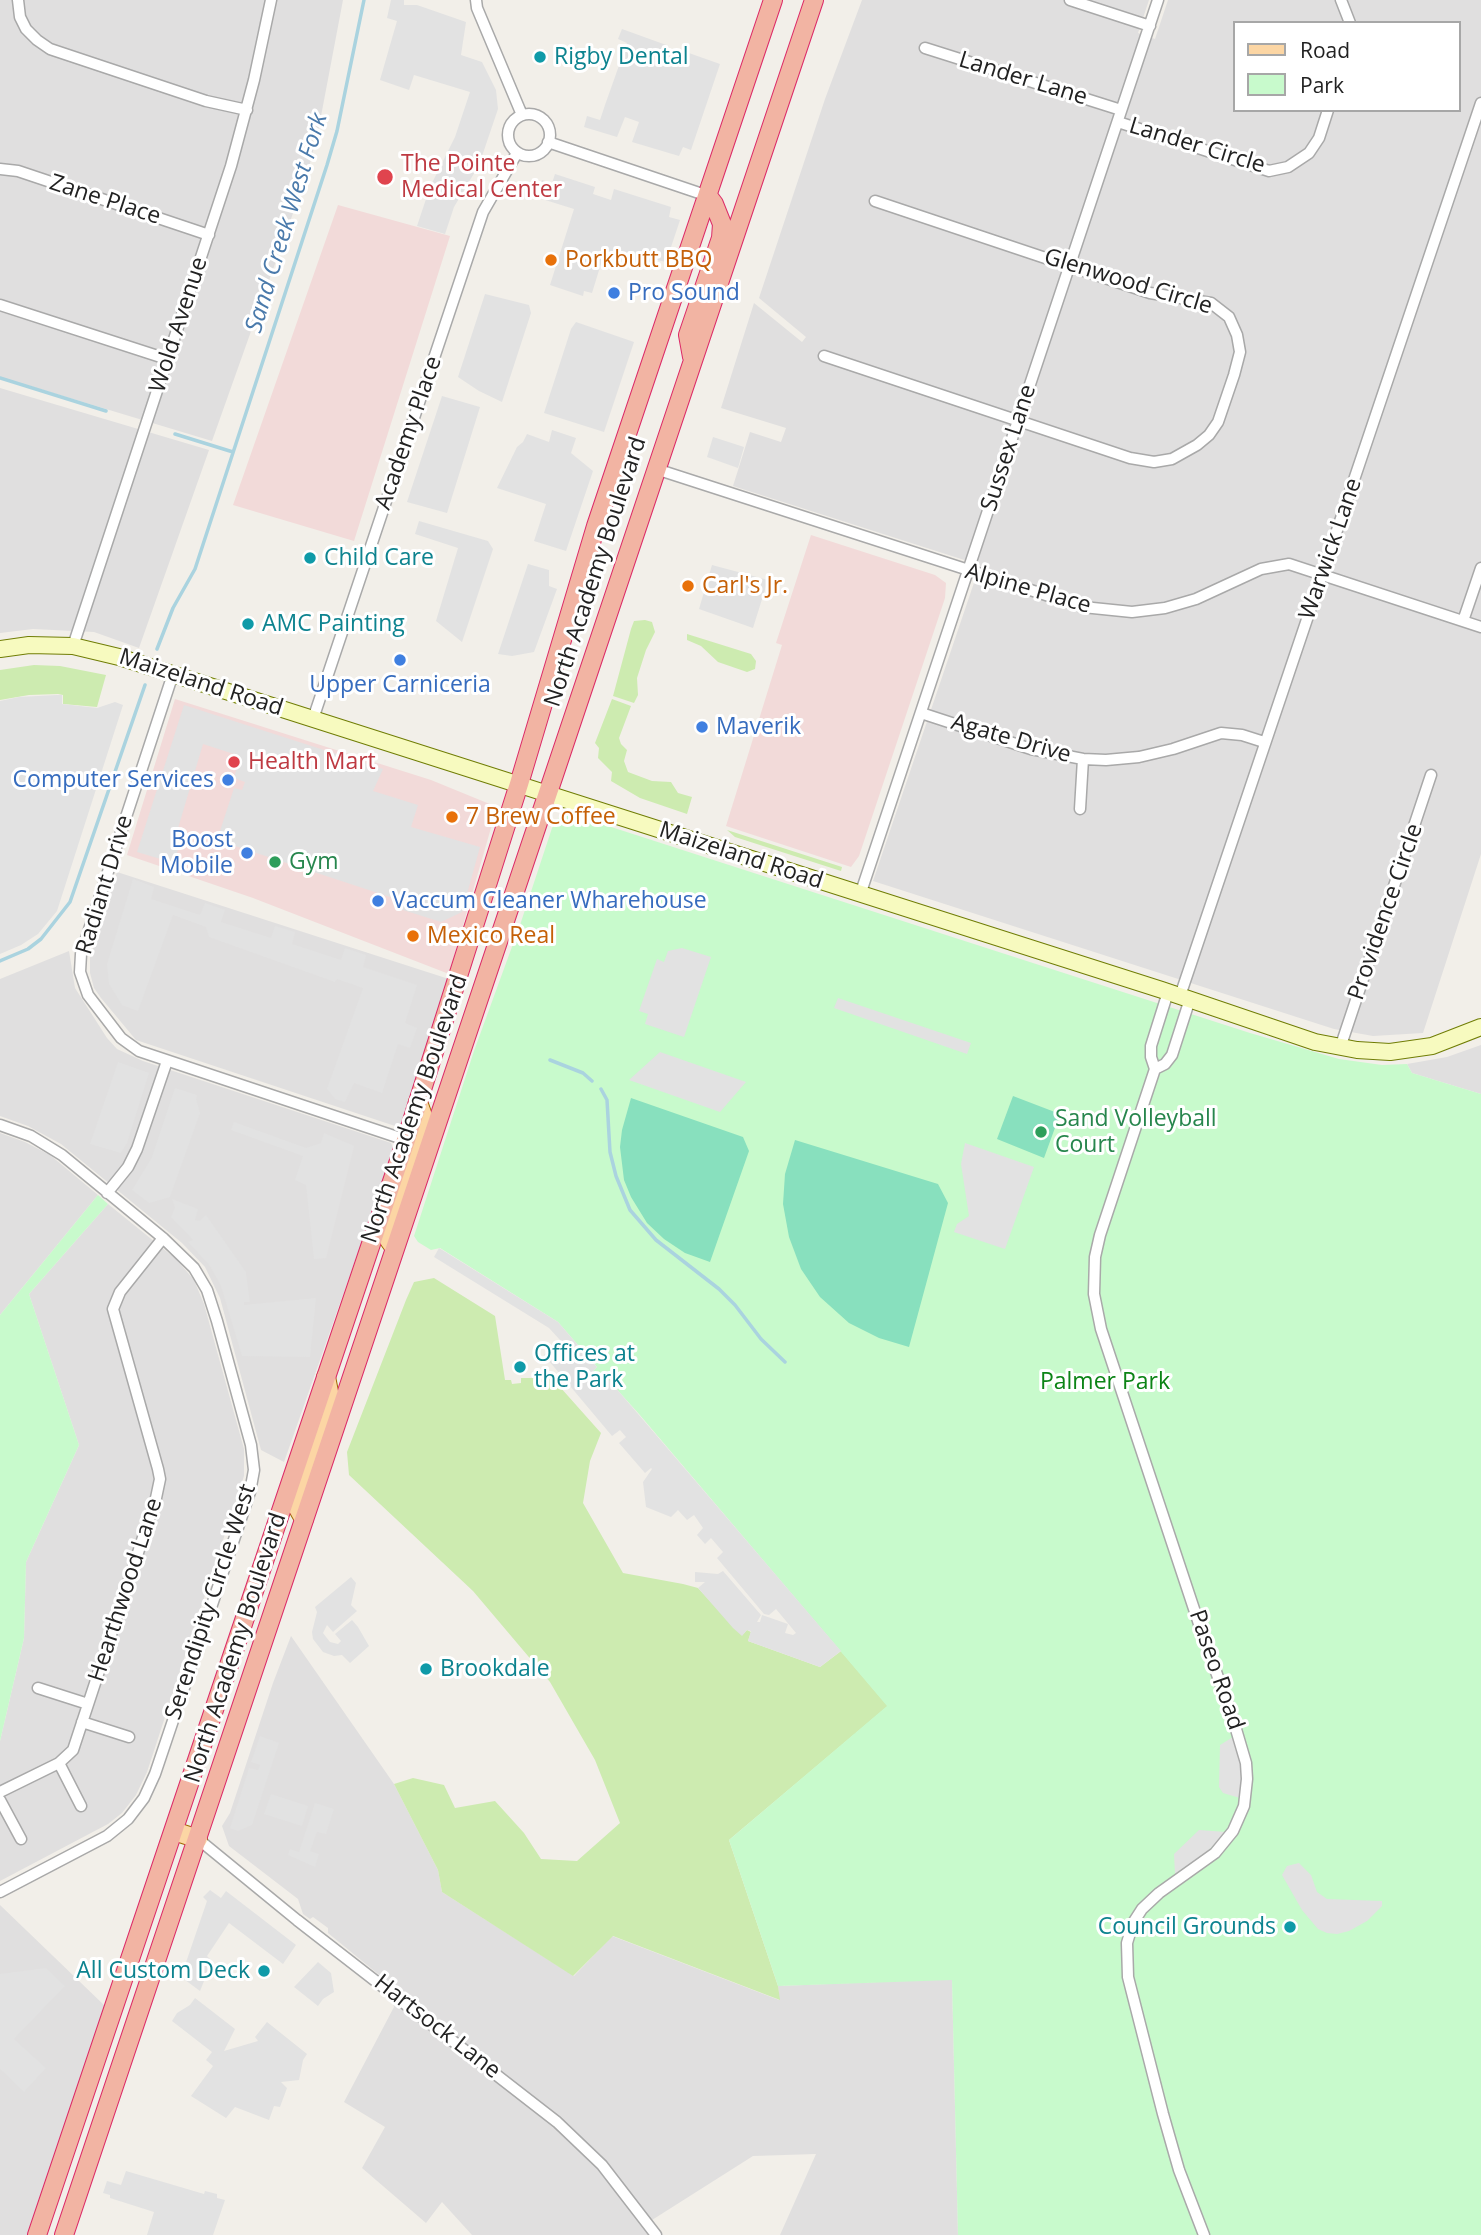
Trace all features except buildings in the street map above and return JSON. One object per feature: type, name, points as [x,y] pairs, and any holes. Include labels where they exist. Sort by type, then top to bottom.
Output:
[{"type":"highway","name":"North Academy Boulevard","points":[[37,2235],[406,1140],[519,784],[596,526],[774,0]]},
{"type":"highway","name":"North Academy Boulevard","points":[[64,2235],[814,0]]},
{"type":"highway","points":[[693,360],[688,335],[721,238],[722,224],[708,196]]},
{"type":"main road","name":"Maizeland Road","points":[[0,649],[29,645],[89,648],[548,792],[860,895],[1180,995],[1268,1027],[1340,1048],[1373,1052],[1411,1050],[1454,1040],[1481,1027]]},
{"type":"main road","points":[[394,1247],[389,1240],[390,1227],[421,1132],[423,1116],[418,1102]]},
{"type":"main road","points":[[304,1519],[295,1503],[330,1397],[326,1377]]},
{"type":"main road","points":[[174,1831],[198,1839]]},
{"type":"street","points":[[18,0],[20,17],[26,29],[50,48],[206,101],[247,110]]},
{"type":"street","name":"Wold Avenue","points":[[73,646],[209,235],[247,110],[271,0]]},
{"type":"street","points":[[476,0],[522,115]]},
{"type":"street","points":[[1070,0],[1087,3],[1150,26]]},
{"type":"street","name":"Sussex Lane","points":[[860,895],[1158,0]]},
{"type":"street","points":[[1341,0],[1349,21]]},
{"type":"street","name":"Lander Lane","points":[[925,48],[1121,110]]},
{"type":"street","name":"Warwick Lane","points":[[1180,995],[1481,103]]},
{"type":"street","name":"Lander Circle","points":[[1118,122],[1258,169],[1279,170],[1297,163],[1309,153],[1319,138],[1327,112]]},
{"type":"street","points":[[522,115],[536,116],[545,122],[550,135],[548,142],[539,153],[531,156],[517,153],[511,147],[508,133],[515,118],[522,115]]},
{"type":"street","points":[[548,142],[708,196]]},
{"type":"street","name":"Academy Place","points":[[313,719],[483,212],[517,153]]},
{"type":"street","name":"Zane Place","points":[[0,169],[18,171],[209,235]]},
{"type":"street","name":"Glenwood Circle","points":[[824,356],[1143,461],[1162,461],[1197,445],[1209,435],[1218,422],[1235,371],[1240,352],[1234,325],[1211,303],[1150,293],[875,201]]},
{"type":"street","points":[[0,305],[167,359]]},
{"type":"street","name":"Alpine Place","points":[[656,469],[1083,607],[1132,612],[1158,610],[1181,604],[1271,566],[1289,564],[1481,627]]},
{"type":"street","points":[[1463,621],[1481,568]]},
{"type":"street","name":"Radiant Drive","points":[[173,674],[81,954],[80,972],[88,995],[121,1038],[139,1051],[406,1140]]},
{"type":"street","name":"Agate Drive","points":[[921,713],[1031,749],[1083,759],[1139,757],[1221,733],[1242,735],[1265,742]]},
{"type":"street","points":[[1080,809],[1083,759]]},
{"type":"street","name":"Providence Circle","points":[[1340,1048],[1431,775]]},
{"type":"street","name":"Paseo Road","points":[[1155,1069],[1165,1064],[1172,1055],[1180,995]]},
{"type":"street","name":"Paseo Road","points":[[1180,995],[1151,1046],[1155,1069],[1100,1235],[1095,1257],[1094,1294],[1104,1339],[1233,1719],[1248,1779],[1244,1806],[1233,1831],[1215,1853],[1159,1893],[1142,1909],[1133,1923],[1127,1943],[1128,1977],[1163,2114],[1179,2170],[1204,2235]]},
{"type":"street","points":[[107,1193],[128,1167],[137,1149],[167,1060]]},
{"type":"street","name":"Serendipity Circle West","points":[[0,1125],[48,1144],[163,1238],[194,1268],[212,1303],[251,1445],[254,1470],[250,1492],[155,1774],[136,1810],[107,1836],[0,1892]]},
{"type":"street","name":"Hearthwood Lane","points":[[59,1763],[67,1758],[72,1750],[82,1722],[155,1503],[160,1479],[113,1308],[120,1292],[163,1238]]},
{"type":"street","points":[[37,1688],[88,1704]]},
{"type":"street","points":[[82,1722],[129,1737]]},
{"type":"street","points":[[0,1792],[59,1763],[81,1806]]},
{"type":"street","points":[[0,1800],[21,1839]]},
{"type":"street","name":"Hartsock Lane","points":[[198,1839],[297,1920],[556,2122],[602,2165],[656,2235]]},
{"type":"shaded area","points":[[0,0],[343,0],[308,171],[212,441],[0,377]]},
{"type":"shaded area","points":[[391,0],[404,0],[404,5],[417,5],[466,22],[461,55],[482,62],[496,90],[498,109],[479,165],[454,207],[445,234],[417,226],[430,187],[455,137],[470,92],[414,75],[409,90],[380,80],[397,21],[387,18]]},
{"type":"shaded area","points":[[862,0],[1149,0],[1138,33],[1155,39],[1168,0],[1481,0],[1481,854],[1423,1033],[1373,1036],[1334,1029],[873,881],[980,565],[733,486],[750,432],[781,442],[786,428],[721,408],[754,303],[802,342],[806,337],[759,298],[825,99]]},
{"type":"shaded area","points":[[622,29],[669,46],[668,51],[684,57],[686,52],[720,64],[691,150],[683,147],[679,156],[632,142],[639,122],[625,117],[617,137],[584,127],[587,116],[600,120],[627,43],[618,39]]},
{"type":"shaded area","points":[[555,174],[595,187],[593,194],[611,200],[614,189],[671,207],[669,217],[680,220],[666,262],[657,260],[654,269],[604,254],[592,293],[584,291],[583,296],[550,285],[574,209],[542,199],[545,188],[540,186],[542,180],[552,183]]},
{"type":"shaded area","points":[[338,205],[450,236],[354,541],[233,505]]},
{"type":"shaded area","points":[[485,294],[529,305],[531,313],[502,402],[458,377]]},
{"type":"shaded area","points":[[576,322],[634,342],[604,432],[544,413],[571,329]]},
{"type":"shaded area","points":[[0,388],[209,450],[139,648],[94,632],[33,629],[0,633]]},
{"type":"shaded area","points":[[442,396],[480,407],[447,513],[407,502]]},
{"type":"shaded area","points":[[552,430],[576,438],[571,453],[593,471],[566,551],[534,541],[546,504],[497,488],[517,447],[527,434],[549,442]]},
{"type":"shaded area","points":[[713,437],[744,447],[738,468],[707,457]]},
{"type":"shaded area","points":[[419,521],[488,541],[493,549],[462,642],[436,621],[458,548],[415,534]]},
{"type":"shaded area","points":[[811,535],[935,575],[946,583],[945,598],[859,856],[851,867],[726,826],[782,645],[776,643]]},
{"type":"shaded area","points":[[528,564],[549,570],[549,586],[557,589],[534,652],[512,656],[498,654]]},
{"type":"shaded area","points":[[712,565],[768,580],[753,628],[699,609]]},
{"type":"shaded area","points":[[62,695],[62,704],[97,708],[115,702],[123,705],[57,911],[38,934],[0,954],[0,701],[19,697]]},
{"type":"shaded area","points":[[175,699],[431,780],[497,807],[449,974],[253,898],[127,855]]},
{"type":"shaded area","points":[[184,705],[383,769],[373,791],[418,805],[411,827],[480,847],[462,912],[441,922],[400,909],[393,898],[226,843],[229,834],[220,831],[234,788],[242,790],[245,782],[234,778],[240,756],[203,744],[176,835],[182,837],[174,863],[137,852]]},
{"type":"shaded area","points":[[117,872],[452,980],[402,1125],[395,1126],[136,1040],[94,988],[90,973],[90,958]]},
{"type":"shaded area","points":[[133,879],[154,887],[151,899],[200,915],[205,903],[225,910],[221,922],[271,938],[275,926],[295,932],[292,944],[341,960],[345,948],[366,955],[363,967],[417,985],[405,1023],[417,1028],[410,1048],[398,1044],[382,1093],[354,1083],[345,1102],[335,1099],[327,1089],[363,988],[337,979],[335,982],[209,937],[206,927],[173,915],[138,1011],[122,1005],[109,984],[107,964]]},
{"type":"shaded area","points":[[682,948],[711,957],[684,1037],[645,1024],[648,1014],[639,1011],[657,959],[664,962],[668,951]]},
{"type":"shaded area","points":[[69,951],[75,988],[117,1049],[143,1061],[391,1143],[394,1150],[284,1462],[261,1450],[220,1298],[205,1267],[182,1243],[61,1144],[28,1126],[0,1116],[0,979]]},
{"type":"shaded area","points":[[838,998],[971,1043],[967,1054],[834,1008]]},
{"type":"shaded area","points":[[1481,1045],[1481,1094],[1412,1073],[1407,1064],[1447,1057]]},
{"type":"shaded area","points":[[660,1052],[746,1082],[720,1112],[629,1080]]},
{"type":"shaded area","points":[[118,1062],[149,1073],[127,1143],[121,1153],[90,1144]]},
{"type":"shaded area","points":[[175,1088],[197,1095],[200,1113],[170,1197],[149,1203],[132,1190],[152,1157]]},
{"type":"shaded area","points":[[234,1122],[306,1148],[321,1143],[324,1133],[354,1146],[326,1258],[314,1259],[306,1185],[295,1180],[303,1156],[231,1130]]},
{"type":"shaded area","points":[[0,1133],[50,1155],[98,1195],[0,1315]]},
{"type":"shaded area","points":[[965,1143],[1034,1167],[1005,1249],[954,1232],[957,1224],[969,1216],[961,1164]]},
{"type":"shaded area","points":[[172,1199],[198,1209],[195,1220],[199,1221],[206,1215],[246,1272],[250,1302],[244,1302],[244,1305],[316,1298],[310,1357],[242,1356],[221,1286],[210,1266],[188,1242],[193,1240],[171,1217],[175,1207]]},
{"type":"shaded area","points":[[108,1204],[176,1259],[194,1280],[204,1304],[244,1449],[244,1476],[147,1772],[136,1795],[122,1813],[108,1824],[0,1881],[0,1741],[24,1638],[26,1562],[79,1445],[29,1294]]},
{"type":"shaded area","points":[[439,1248],[558,1322],[597,1367],[591,1374],[596,1380],[603,1373],[841,1651],[820,1667],[748,1641],[751,1631],[747,1630],[742,1636],[733,1628],[698,1588],[705,1582],[695,1582],[695,1572],[718,1574],[723,1571],[761,1615],[757,1622],[760,1622],[762,1615],[788,1624],[785,1633],[796,1633],[776,1609],[769,1615],[764,1614],[717,1558],[723,1552],[711,1538],[705,1544],[697,1535],[703,1528],[694,1515],[687,1520],[678,1510],[671,1517],[646,1507],[643,1482],[652,1469],[645,1473],[619,1443],[626,1437],[620,1430],[612,1436],[544,1355],[560,1340],[549,1328],[434,1257]]},
{"type":"shaded area","points":[[351,1577],[356,1583],[351,1605],[357,1611],[333,1632],[327,1625],[323,1633],[330,1642],[338,1644],[341,1641],[335,1634],[352,1620],[369,1646],[350,1663],[342,1655],[334,1656],[323,1652],[313,1639],[312,1632],[317,1612],[315,1607]]},
{"type":"shaded area","points":[[291,1636],[394,1784],[438,1870],[442,1892],[574,1976],[612,1936],[779,2000],[778,1986],[952,1979],[958,2235],[780,2235],[816,2154],[753,2156],[652,2220],[651,2235],[472,2235],[442,2202],[426,2223],[362,2168],[385,2127],[344,2102],[394,2007],[389,1983],[328,1933],[328,1928],[313,1917],[310,1919],[303,1914],[298,1899],[229,1846],[222,1826],[230,1813]]},
{"type":"shaded area","points":[[260,1736],[279,1743],[252,1825],[238,1831],[230,1828],[249,1768],[258,1770],[260,1765],[251,1762]]},
{"type":"shaded area","points":[[1233,1737],[1240,1762],[1240,1798],[1223,1793],[1219,1787],[1220,1745]]},
{"type":"shaded area","points":[[271,1794],[308,1806],[302,1826],[264,1814]]},
{"type":"shaded area","points":[[315,1803],[334,1809],[326,1834],[317,1832],[310,1851],[319,1854],[315,1867],[288,1855],[290,1849],[299,1852]]},
{"type":"shaded area","points":[[1199,1830],[1226,1832],[1206,1853],[1175,1874],[1174,1854]]},
{"type":"shaded area","points":[[1299,1863],[1311,1875],[1317,1892],[1327,1899],[1382,1901],[1382,1906],[1367,1921],[1349,1931],[1337,1934],[1318,1929],[1302,1910],[1282,1875],[1287,1866]]},
{"type":"shaded area","points":[[210,1890],[221,1898],[226,1891],[296,1945],[283,1964],[229,1923],[207,1956],[212,1961],[200,1991],[181,1977],[207,1901],[203,1897]]},
{"type":"shaded area","points":[[0,1905],[105,2006],[28,2235],[0,2235]]},
{"type":"shaded area","points":[[318,1962],[331,1973],[334,1992],[318,2006],[294,1987]]},
{"type":"shaded area","points":[[46,1968],[65,1986],[14,2039],[46,2068],[24,2092],[0,2069],[0,1974]]},
{"type":"shaded area","points":[[195,1998],[235,2029],[224,2051],[258,2041],[255,2037],[267,2022],[307,2054],[299,2080],[281,2082],[287,2088],[280,2107],[274,2106],[269,2120],[235,2107],[226,2118],[191,2096],[213,2066],[206,2060],[212,2052],[172,2021],[177,2013],[190,2005]]},
{"type":"shaded area","points":[[126,2171],[204,2194],[205,2191],[217,2194],[217,2198],[225,2200],[213,2235],[147,2235],[154,2212],[110,2198],[110,2195],[103,2193],[107,2181],[121,2185]]},
{"type":"green space","points":[[634,621],[652,622],[655,632],[637,678],[638,695],[634,703],[613,696]]},
{"type":"green space","points":[[687,634],[751,654],[756,661],[755,669],[747,672],[718,662],[701,646],[687,640]]},
{"type":"green space","points":[[34,665],[60,666],[106,675],[97,707],[63,704],[63,695],[58,694],[0,700],[0,670]]},
{"type":"green space","points":[[612,699],[631,706],[619,738],[627,750],[624,761],[628,772],[652,781],[671,782],[678,793],[692,797],[687,814],[640,798],[611,781],[612,772],[598,758],[599,748],[595,743]]},
{"type":"green space","name":"Palmer Park","points":[[561,814],[574,815],[1250,1033],[1339,1059],[1382,1065],[1407,1064],[1412,1073],[1481,1094],[1481,2235],[958,2235],[952,1980],[778,1986],[729,1840],[887,1706],[639,1414],[603,1374],[596,1380],[590,1374],[597,1367],[558,1322],[440,1248],[431,1250],[414,1236],[474,1051],[552,828]]},
{"type":"green space","points":[[727,830],[842,867],[841,871],[735,837]]},
{"type":"green space","points":[[1013,1096],[1060,1114],[1044,1158],[997,1139]]},
{"type":"green space","points":[[631,1098],[743,1137],[749,1151],[710,1262],[685,1253],[664,1239],[647,1223],[631,1197],[624,1180],[620,1147]]},
{"type":"green space","points":[[795,1140],[938,1184],[948,1203],[909,1347],[879,1338],[849,1323],[820,1297],[801,1269],[789,1237],[783,1204],[785,1174]]},
{"type":"green space","points":[[98,1195],[108,1204],[29,1294],[79,1445],[26,1562],[24,1638],[0,1741],[0,1315]]},
{"type":"green space","points":[[434,1278],[495,1316],[505,1380],[511,1380],[512,1384],[521,1383],[521,1378],[552,1378],[601,1433],[590,1461],[583,1503],[623,1573],[698,1588],[742,1635],[747,1630],[751,1632],[748,1641],[820,1667],[841,1651],[888,1706],[729,1840],[778,1986],[780,2000],[613,1936],[573,1976],[442,1892],[438,1870],[394,1784],[413,1778],[444,1785],[455,1808],[495,1801],[524,1833],[541,1859],[577,1861],[620,1823],[595,1760],[550,1682],[473,1591],[349,1475],[347,1452],[406,1300],[414,1282]]},
{"type":"waterway","name":"Sand Creek West Fork","points":[[157,649],[173,608],[195,569],[327,165],[337,131],[364,0]]},
{"type":"waterway","name":"Sand Creek West Fork","points":[[0,378],[106,411]]},
{"type":"waterway","name":"Sand Creek West Fork","points":[[175,434],[233,452]]},
{"type":"waterway","name":"Sand Creek West Fork","points":[[0,961],[28,949],[41,939],[70,902],[145,685]]},
{"type":"waterway","points":[[550,1060],[583,1073],[592,1081]]},
{"type":"waterway","points":[[601,1089],[607,1100],[610,1152],[616,1176],[630,1210],[656,1240],[719,1289],[761,1339],[785,1362]]},
{"type":"place","name":"Rigby Dental","points":[[540,57]]},
{"type":"place","name":"The Pointe Medical Center","points":[[385,177]]},
{"type":"place","name":"Porkbutt BBQ","points":[[551,260]]},
{"type":"place","name":"Pro Sound","points":[[614,293]]},
{"type":"place","name":"Child Care","points":[[310,558]]},
{"type":"place","name":"Carl's Jr.","points":[[688,586]]},
{"type":"place","name":"AMC Painting","points":[[248,624]]},
{"type":"place","name":"Upper Carniceria","points":[[400,660]]},
{"type":"place","name":"Maverik","points":[[702,727]]},
{"type":"place","name":"Health Mart","points":[[234,762]]},
{"type":"place","name":"Computer Services","points":[[228,780]]},
{"type":"place","name":"7 Brew Coffee","points":[[452,817]]},
{"type":"place","name":"Boost Mobile","points":[[247,853]]},
{"type":"place","name":"Gym","points":[[275,862]]},
{"type":"place","name":"Vaccum Cleaner Wharehouse","points":[[378,901]]},
{"type":"place","name":"Mexico Real","points":[[413,936]]},
{"type":"place","name":"Sand Volleyball Court","points":[[1041,1132]]},
{"type":"place","name":"Offices at the Park","points":[[520,1367]]},
{"type":"place","name":"Brookdale","points":[[426,1669]]},
{"type":"place","name":"Council Grounds","points":[[1290,1927]]},
{"type":"place","name":"All Custom Deck","points":[[264,1971]]}]
